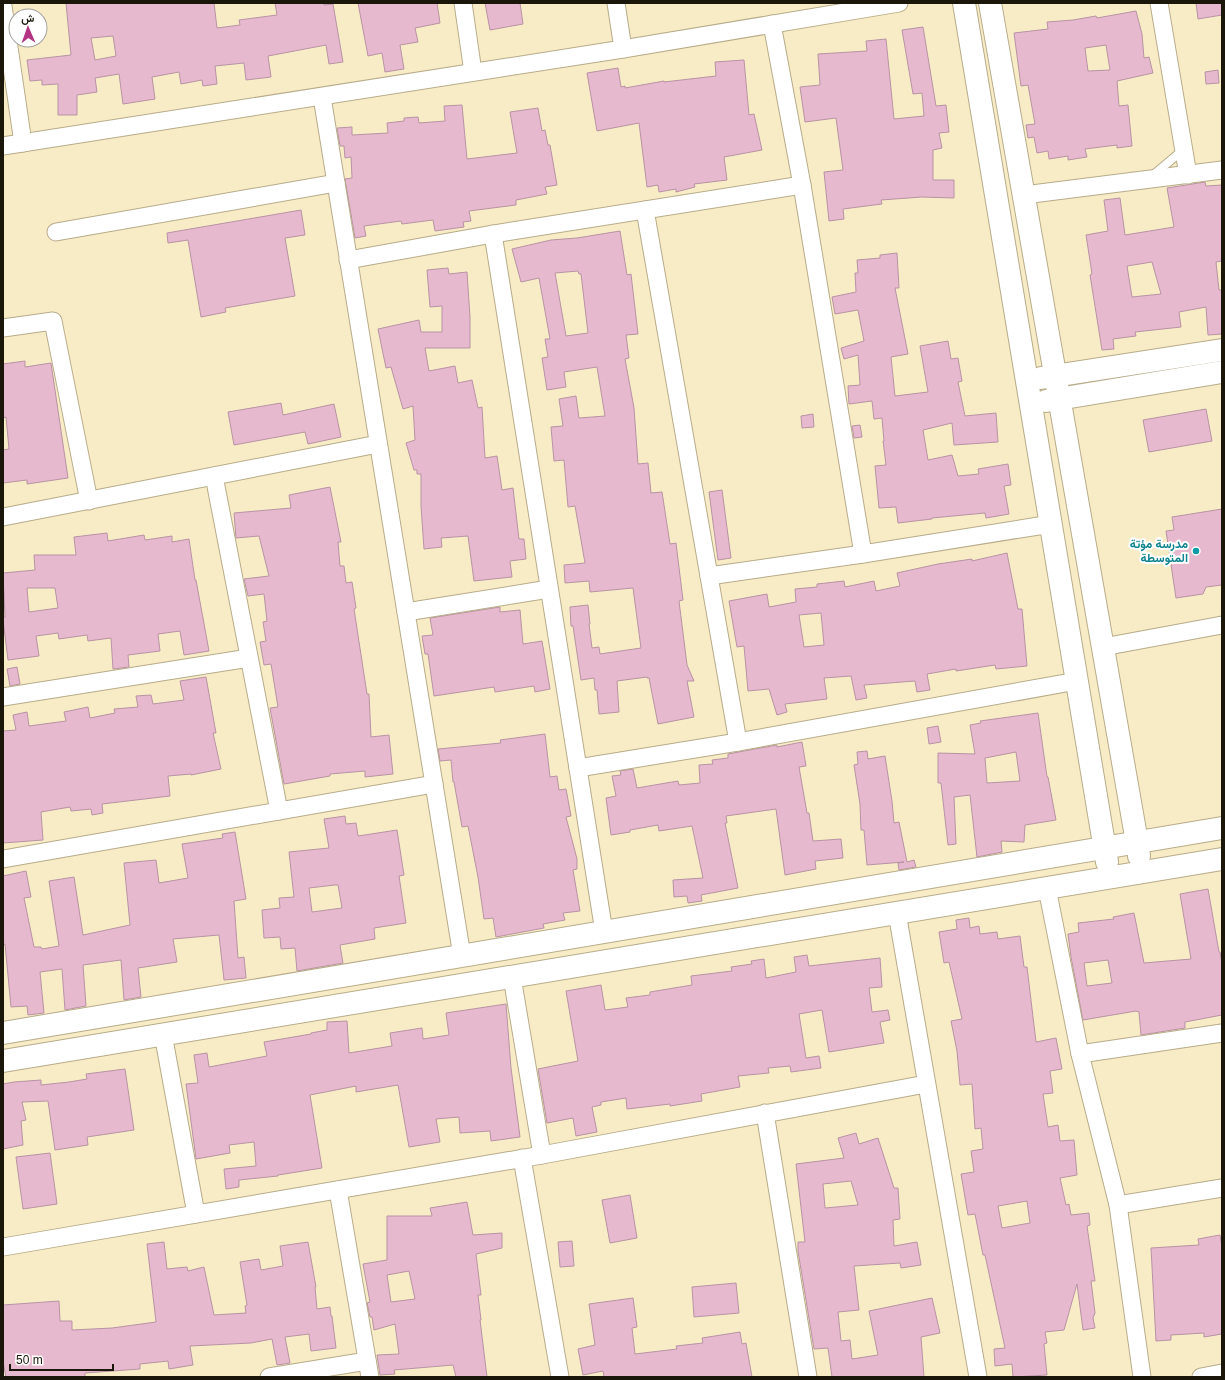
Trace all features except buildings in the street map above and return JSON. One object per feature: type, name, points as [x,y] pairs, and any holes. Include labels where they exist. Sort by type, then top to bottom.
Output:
[{"type":"street","points":[[463,3],[473,72]]},
{"type":"street","points":[[616,3],[623,49]]},
{"type":"street","points":[[3,146],[623,49],[899,3]]},
{"type":"street","points":[[964,3],[1109,878]]},
{"type":"street","points":[[990,3],[1137,842],[1140,873]]},
{"type":"street","points":[[1159,3],[1188,175]]},
{"type":"street","points":[[3,6],[23,143]]},
{"type":"street","points":[[772,24],[802,185],[863,554]]},
{"type":"street","points":[[322,97],[462,956]]},
{"type":"street","points":[[1024,195],[1222,170]]},
{"type":"street","points":[[56,232],[336,183]]},
{"type":"street","points":[[348,260],[493,234],[802,185]]},
{"type":"street","points":[[645,210],[738,742]]},
{"type":"street","points":[[493,234],[604,932]]},
{"type":"street","points":[[3,328],[53,321],[89,500]]},
{"type":"street","points":[[1027,380],[1222,350]]},
{"type":"street","points":[[1031,404],[1059,398],[1222,372]]},
{"type":"street","points":[[3,517],[378,444]]},
{"type":"street","points":[[214,476],[279,811]]},
{"type":"street","points":[[709,576],[863,554],[1051,524]]},
{"type":"street","points":[[406,612],[549,588]]},
{"type":"street","points":[[1103,647],[1222,625]]},
{"type":"street","points":[[3,697],[249,658]]},
{"type":"street","points":[[578,768],[738,742],[1077,681]]},
{"type":"street","points":[[3,859],[434,784]]},
{"type":"street","points":[[3,1033],[1222,828]]},
{"type":"street","points":[[3,1061],[1222,859]]},
{"type":"street","points":[[1047,888],[1080,1054],[1118,1204],[1142,1377]]},
{"type":"street","points":[[897,913],[978,1377]]},
{"type":"street","points":[[512,977],[542,1155]]},
{"type":"street","points":[[163,1034],[196,1214]]},
{"type":"street","points":[[1080,1054],[1222,1034]]},
{"type":"street","points":[[3,1248],[542,1155],[926,1084]]},
{"type":"street","points":[[765,1113],[808,1377]]},
{"type":"street","points":[[522,1158],[560,1377]]},
{"type":"street","points":[[1118,1204],[1222,1188]]},
{"type":"street","points":[[269,1377],[369,1369],[338,1190]]},
{"type":"street","points":[[1201,1377],[1222,1374]]},
{"type":"lane","points":[[1147,180],[1184,150]]},
{"type":"place","name":"مدرسة مؤتة المتوسطة","points":[[1196,551]]}]
